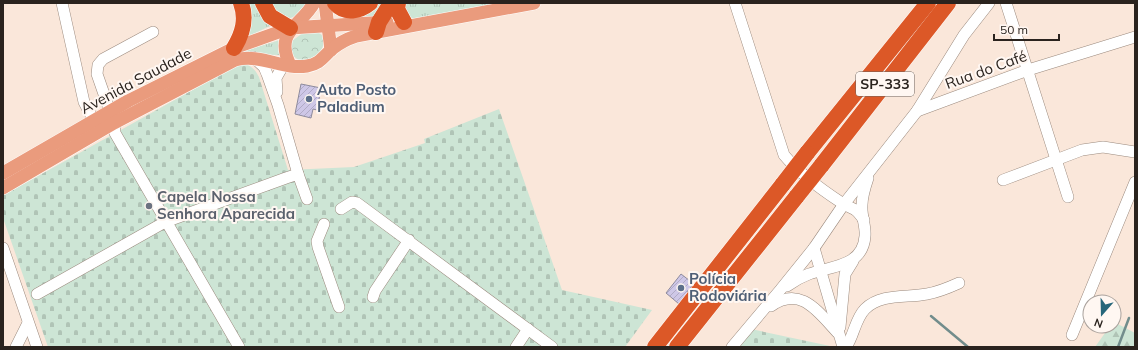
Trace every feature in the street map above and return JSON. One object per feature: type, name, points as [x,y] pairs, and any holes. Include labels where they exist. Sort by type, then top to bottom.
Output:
[{"type":"highway","points":[[234,48],[241,36],[243,26],[244,10],[241,3]]},
{"type":"highway","points":[[263,3],[270,16],[290,28]]},
{"type":"highway","points":[[325,4],[346,10],[356,11],[370,3]]},
{"type":"highway","points":[[373,26],[391,3]]},
{"type":"highway","points":[[398,3],[397,9],[404,22]]},
{"type":"highway","name":"SP-333","points":[[655,347],[807,153],[928,3]]},
{"type":"highway","name":"SP-333","points":[[677,347],[948,3]]},
{"type":"main road","points":[[290,28],[311,26],[373,26],[433,21],[534,3]]},
{"type":"main road","points":[[325,4],[310,10],[290,28],[284,49],[287,64],[307,66],[317,63],[331,50],[349,38],[373,26],[404,22],[433,21]]},
{"type":"main road","points":[[325,4],[334,16],[373,26]]},
{"type":"main road","points":[[325,4],[331,50]]},
{"type":"main road","name":"Avenida Saudade","points":[[3,173],[94,121],[112,117],[128,101],[234,48],[290,28]]},
{"type":"main road","name":"Avenida Saudade","points":[[3,188],[112,117],[235,60],[252,57],[287,64]]},
{"type":"street","points":[[62,3],[84,102],[94,121]]},
{"type":"street","points":[[735,3],[784,155],[793,166],[844,204],[856,209],[864,220]]},
{"type":"street","points":[[964,35],[979,3]]},
{"type":"street","points":[[732,347],[814,248],[844,204],[917,111],[964,35],[989,3]]},
{"type":"street","points":[[1006,3],[1068,196]]},
{"type":"street","points":[[153,32],[100,61],[97,74],[112,117],[115,134],[239,347]]},
{"type":"street","name":"Rua do Café","points":[[917,111],[1028,70],[1135,37]]},
{"type":"street","points":[[252,57],[264,67],[278,105],[294,163],[307,199]]},
{"type":"street","points":[[278,105],[276,78],[287,64]]},
{"type":"street","points":[[1003,180],[1082,150],[1102,147],[1135,152]]},
{"type":"street","points":[[839,335],[845,274],[848,266],[856,258],[865,242],[866,229],[862,206],[863,192],[870,172]]},
{"type":"street","points":[[37,294],[165,222],[298,174]]},
{"type":"street","points":[[1072,335],[1135,182]]},
{"type":"street","points":[[341,209],[352,202],[357,203],[552,347]]},
{"type":"street","points":[[324,224],[317,241],[318,247],[339,307]]},
{"type":"street","points":[[373,297],[375,291],[409,240]]},
{"type":"street","points":[[3,248],[36,347]]},
{"type":"street","points":[[814,248],[839,335],[844,347]]},
{"type":"street","points":[[781,289],[799,278],[842,265],[856,258]]},
{"type":"street","points":[[844,347],[853,334],[860,314],[878,300],[943,291],[959,283]]},
{"type":"street","points":[[764,310],[781,299],[795,298],[806,301],[839,335]]},
{"type":"street","points":[[16,347],[28,323]]},
{"type":"street","points":[[516,347],[528,329]]},
{"type":"green space","points":[[246,3],[258,3],[270,26],[249,36]]},
{"type":"green space","points":[[268,3],[310,3],[296,16],[292,18],[283,18],[275,12]]},
{"type":"green space","points":[[379,3],[387,3],[375,19],[349,17],[373,10]]},
{"type":"green space","points":[[403,3],[504,3],[417,19],[408,17]]},
{"type":"green space","points":[[304,32],[316,32],[322,36],[324,41],[318,54],[312,59],[304,61],[297,59],[291,52],[292,41]]},
{"type":"green space","points":[[280,40],[278,50],[280,55],[235,54]]},
{"type":"green space","points":[[241,63],[252,68],[259,77],[288,170],[354,167],[425,143],[424,139],[499,109],[562,290],[652,310],[625,347],[48,347],[3,218],[4,195]]},
{"type":"green space","points":[[1122,326],[1135,333],[1135,347],[1095,347],[1104,334],[1122,334]]},
{"type":"green space","points":[[746,328],[830,346],[830,347],[730,347]]},
{"type":"building","name":"Auto Posto Paladium","points":[[301,84],[321,88],[317,110],[313,109],[311,118],[295,114]]},
{"type":"building","name":"Polícia Rodoviária","points":[[681,274],[694,284],[687,292],[691,294],[679,304],[666,293]]},
{"type":"waterway","points":[[931,316],[968,347]]},
{"type":"waterway","points":[[1118,347],[1129,318]]},
{"type":"place","name":"Auto Posto Paladium","points":[[309,99]]},
{"type":"place","name":"Capela Nossa Senhora Aparecida","points":[[149,206]]},
{"type":"place","name":"Polícia Rodoviária","points":[[681,288]]}]
